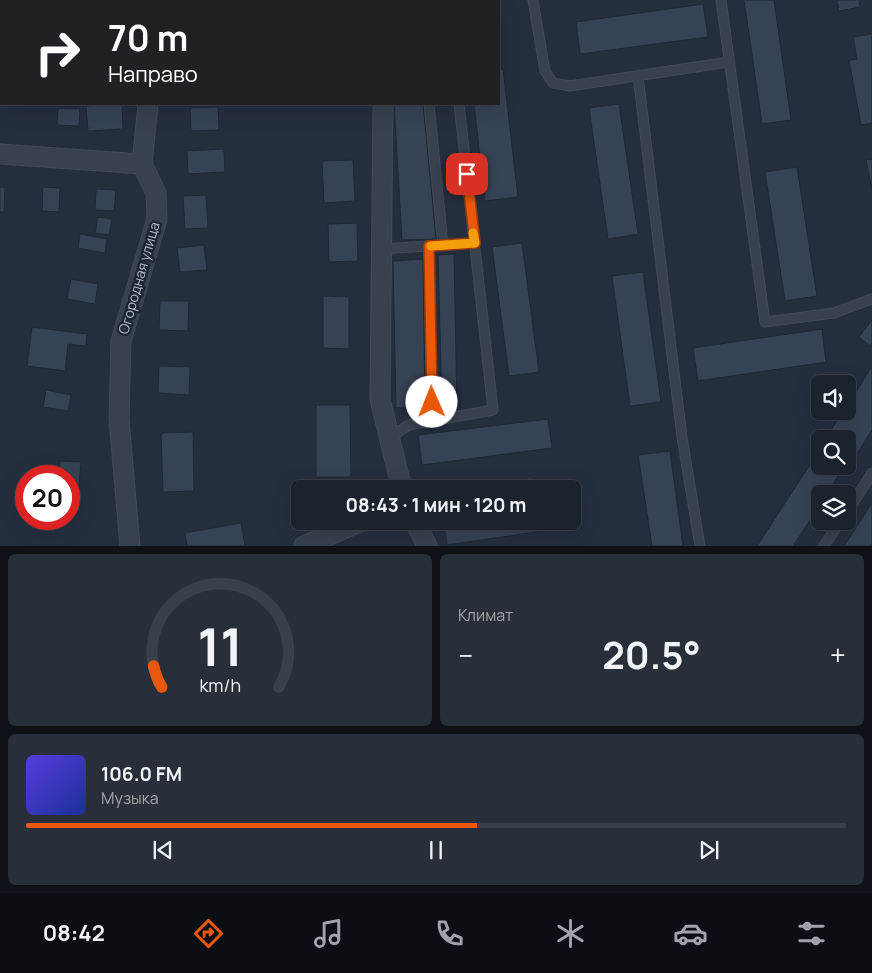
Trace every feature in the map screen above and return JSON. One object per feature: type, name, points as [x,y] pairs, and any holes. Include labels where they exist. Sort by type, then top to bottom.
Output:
[{"type":"street","points":[[0,154],[142,164],[148,105]]},
{"type":"street","points":[[383,105],[380,399],[400,480]]},
{"type":"street","name":"Огородная улица","points":[[130,546],[119,419],[121,341],[157,220],[156,192],[142,164]]},
{"type":"street","points":[[304,546],[341,530]]},
{"type":"street","points":[[419,530],[427,546]]},
{"type":"lane","points":[[533,0],[545,71],[553,83],[570,86],[729,62]]},
{"type":"lane","points":[[721,0],[765,322],[834,313],[872,299]]},
{"type":"lane","points":[[638,76],[682,437],[700,546]]},
{"type":"lane","points":[[429,105],[443,245]]},
{"type":"lane","points":[[390,437],[409,425],[493,410],[459,105]]},
{"type":"lane","points":[[382,249],[475,243]]},
{"type":"lane","points":[[429,246],[432,421]]},
{"type":"lane","points":[[856,498],[872,473]]},
{"type":"lane","points":[[824,546],[834,530]]},
{"type":"building","points":[[744,0],[774,0],[791,120],[762,124]]},
{"type":"building","points":[[837,0],[859,0],[860,7],[839,11]]},
{"type":"building","points":[[703,4],[708,37],[580,54],[576,22]]},
{"type":"building","points":[[872,34],[872,123],[861,125],[849,60],[857,59],[853,37]]},
{"type":"building","points":[[500,69],[503,69],[518,197],[485,201],[474,105],[500,105]]},
{"type":"building","points":[[619,104],[638,234],[608,239],[589,108]]},
{"type":"building","points":[[122,105],[123,129],[88,131],[86,106]]},
{"type":"building","points":[[394,105],[423,105],[436,239],[402,240]]},
{"type":"building","points":[[218,107],[219,130],[191,131],[190,108]]},
{"type":"building","points":[[58,108],[80,109],[79,126],[57,125]]},
{"type":"building","points":[[224,149],[225,172],[188,174],[187,151]]},
{"type":"building","points":[[872,159],[872,189],[866,160]]},
{"type":"building","points":[[353,160],[355,201],[324,203],[322,161]]},
{"type":"building","points":[[797,167],[817,296],[785,301],[765,172]]},
{"type":"building","points":[[0,187],[5,187],[4,212],[0,212]]},
{"type":"building","points":[[43,187],[60,188],[59,212],[42,211]]},
{"type":"building","points":[[96,189],[116,190],[114,211],[95,210]]},
{"type":"building","points":[[206,195],[208,228],[185,229],[183,196]]},
{"type":"building","points":[[98,217],[112,219],[109,235],[95,233]]},
{"type":"building","points":[[357,223],[358,261],[329,262],[328,224]]},
{"type":"building","points":[[80,234],[107,239],[105,253],[78,248]]},
{"type":"building","points":[[522,243],[539,372],[509,376],[492,247]]},
{"type":"building","points":[[204,245],[207,270],[180,272],[177,248]]},
{"type":"building","points":[[454,254],[457,408],[442,408],[438,255]]},
{"type":"building","points":[[423,259],[425,407],[396,408],[393,261]]},
{"type":"building","points":[[643,272],[661,402],[630,406],[612,276]]},
{"type":"building","points":[[71,279],[98,284],[95,304],[67,299]]},
{"type":"building","points":[[323,296],[349,297],[349,349],[323,348]]},
{"type":"building","points":[[160,301],[189,301],[188,331],[159,330]]},
{"type":"building","points":[[872,320],[872,343],[870,346],[859,337]]},
{"type":"building","points":[[32,327],[87,334],[86,346],[68,344],[65,371],[27,366]]},
{"type":"building","points":[[822,329],[826,362],[698,381],[693,348]]},
{"type":"building","points":[[159,366],[190,367],[189,395],[158,393]]},
{"type":"building","points":[[872,366],[872,430],[856,455],[856,430],[831,430],[837,420],[856,420],[856,392]]},
{"type":"building","points":[[46,390],[71,395],[68,411],[43,407]]},
{"type":"building","points":[[316,405],[350,405],[351,477],[316,477]]},
{"type":"building","points":[[548,419],[552,448],[422,465],[418,435]]},
{"type":"building","points":[[193,432],[194,491],[163,492],[161,433]]},
{"type":"building","points":[[670,451],[683,546],[652,546],[638,455]]},
{"type":"building","points":[[60,461],[81,462],[80,474],[80,465],[60,465]]},
{"type":"building","points":[[811,463],[811,475],[838,476],[832,485],[811,485],[811,519],[793,546],[757,546]]},
{"type":"building","points":[[872,503],[872,546],[844,546]]},
{"type":"building","points":[[241,523],[245,546],[187,546],[185,533]]},
{"type":"building","points":[[445,530],[549,530],[447,545]]},
{"type":"slow traffic","points":[[431,246],[475,243],[473,233]]},
{"type":"route","points":[[432,402],[429,246],[475,243],[467,174]]}]
